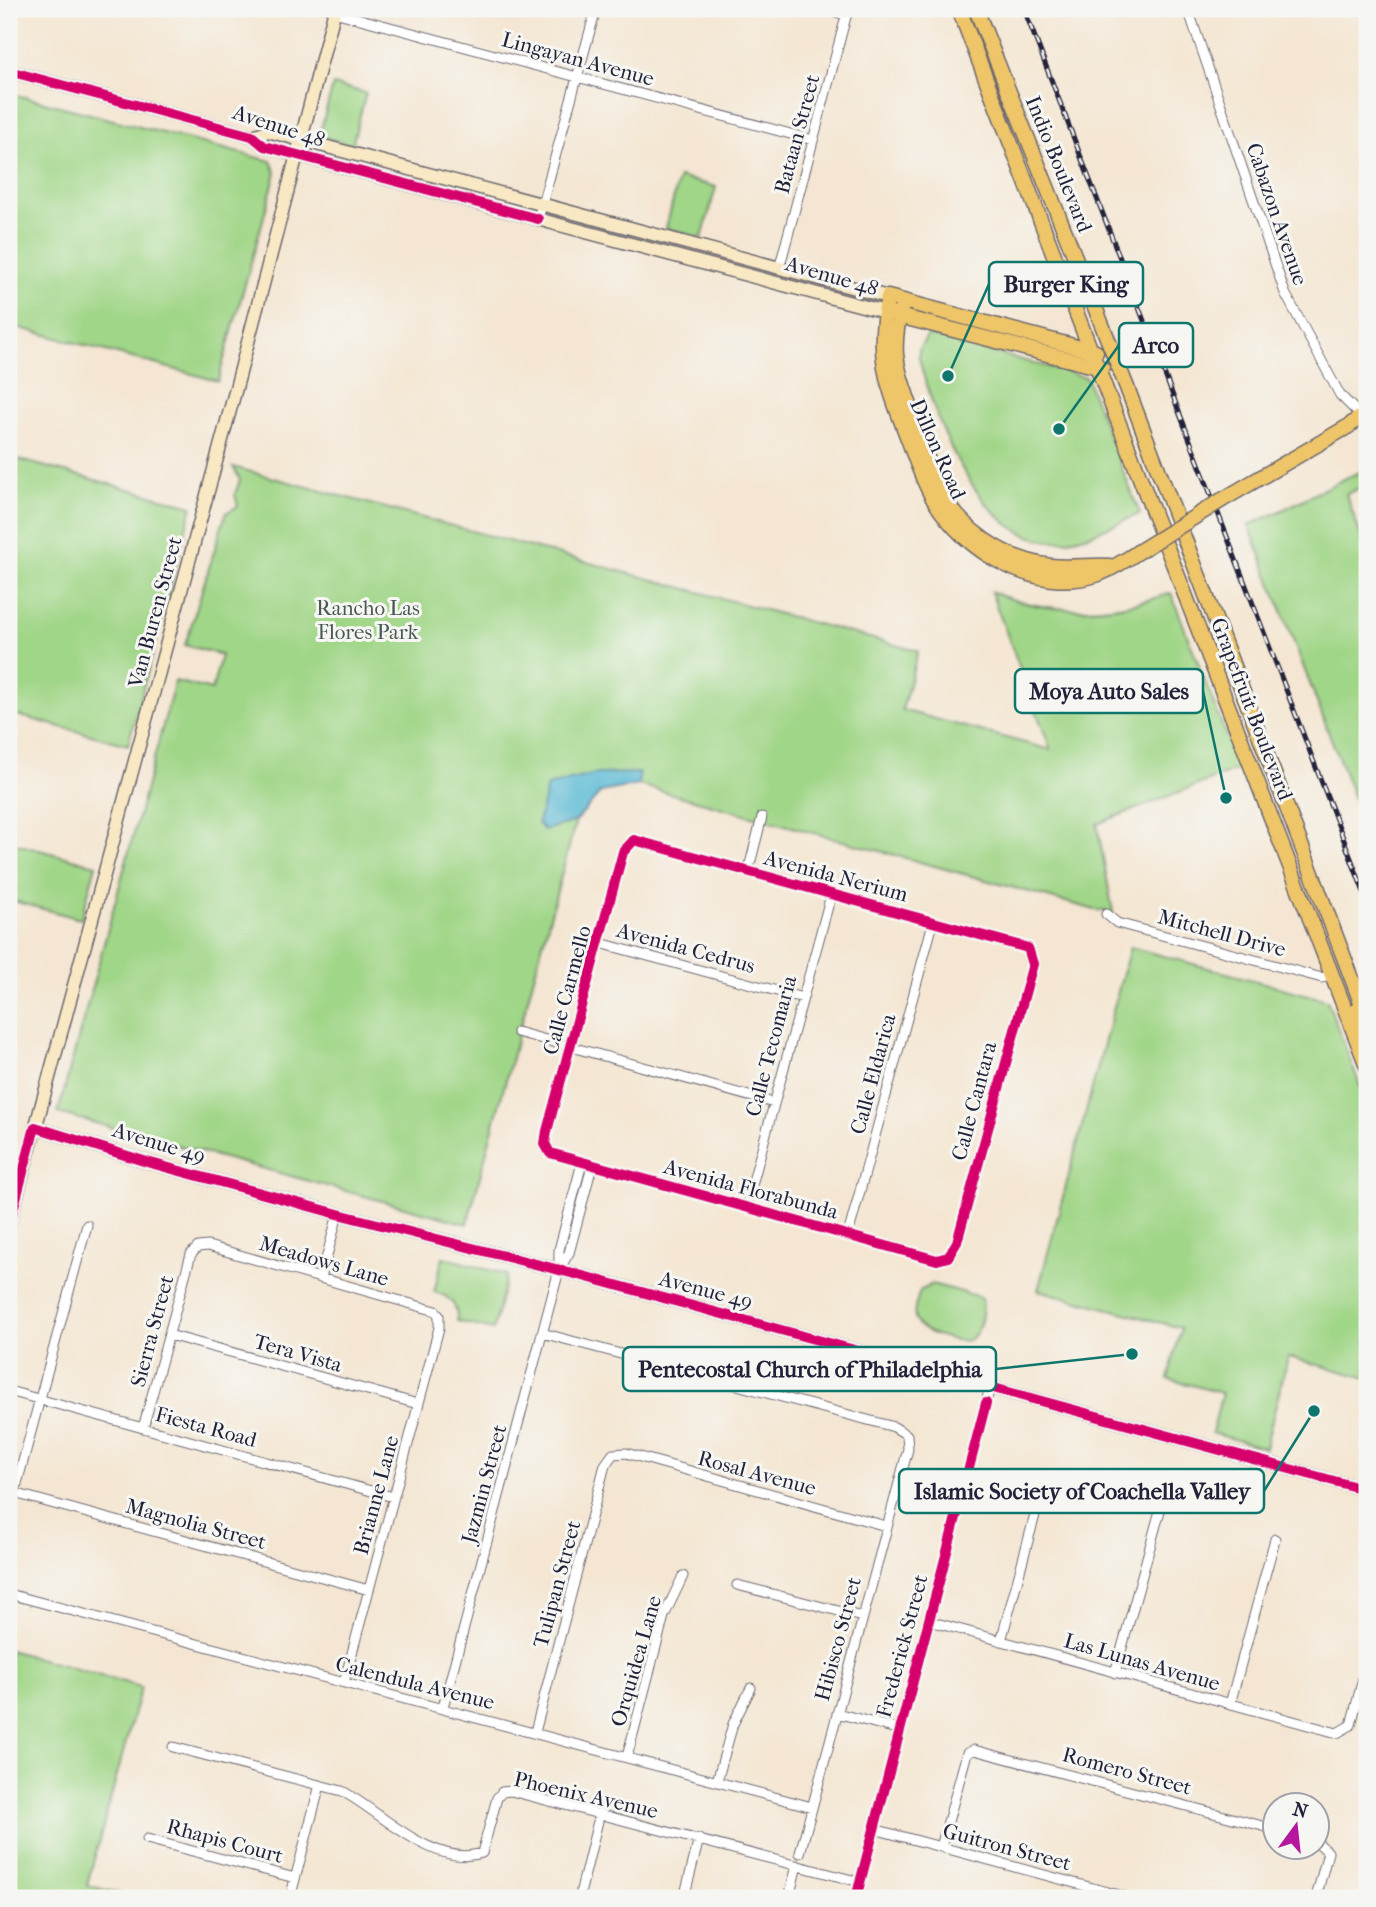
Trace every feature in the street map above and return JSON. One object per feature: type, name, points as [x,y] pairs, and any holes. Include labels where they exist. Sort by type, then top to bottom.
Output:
[{"type":"main road","name":"Indio Boulevard","points":[[959,9],[1098,367]]},
{"type":"main road","name":"Indio Boulevard","points":[[976,9],[1121,373]]},
{"type":"main road","name":"Avenue 48","points":[[895,299],[1114,357]]},
{"type":"main road","name":"Dillon Road","points":[[895,299],[891,314],[893,349],[899,377],[938,487],[959,517],[994,546],[1032,563],[1054,566],[1111,566],[1365,417]]},
{"type":"main road","name":"Avenue 48","points":[[891,314],[1121,373]]},
{"type":"main road","name":"Grapefruit Boulevard","points":[[1098,367],[1367,1066]]},
{"type":"main road","name":"Grapefruit Boulevard","points":[[1121,373],[1367,1018]]},
{"type":"main road","points":[[1332,974],[1344,982],[1367,1038]]},
{"type":"street","points":[[538,219],[596,9]]},
{"type":"street","points":[[823,9],[848,12]]},
{"type":"street","name":"Cabazon Avenue","points":[[1188,9],[1285,293],[1340,396],[1365,417]]},
{"type":"street","name":"Lingayan Avenue","points":[[335,10],[813,140]]},
{"type":"street","name":"Van Buren Street","points":[[9,1225],[335,10]]},
{"type":"street","name":"Bataan Street","points":[[779,269],[848,12]]},
{"type":"street","name":"Avenue 48","points":[[9,71],[253,136],[264,146],[891,314]]},
{"type":"street","name":"Avenue 48","points":[[253,136],[268,131],[895,299]]},
{"type":"street","points":[[667,253],[687,252],[768,274],[779,269]]},
{"type":"street","points":[[748,872],[762,817]]},
{"type":"street","name":"Avenida Nerium","points":[[629,843],[641,840],[831,895],[1023,944],[1031,953]]},
{"type":"street","name":"Calle Carmello","points":[[547,1149],[547,1131],[623,852],[629,843]]},
{"type":"street","name":"Calle Tecomaria","points":[[746,1207],[831,895]]},
{"type":"street","name":"Mitchell Drive","points":[[1106,914],[1117,923],[1322,978],[1332,974]]},
{"type":"street","name":"Calle Eldarica","points":[[848,1234],[933,922]]},
{"type":"street","name":"Avenida Cedrus","points":[[600,943],[803,998]]},
{"type":"street","name":"Calle Cantara","points":[[948,1257],[957,1242],[1032,964],[1031,953]]},
{"type":"street","points":[[517,1032],[774,1103]]},
{"type":"street","name":"Avenue 49","points":[[35,1127],[147,1162],[559,1270],[1367,1490]]},
{"type":"street","name":"Avenida Florabunda","points":[[547,1149],[555,1157],[937,1260],[948,1257]]},
{"type":"street","points":[[559,1270],[559,1250],[582,1163]]},
{"type":"street","points":[[559,1270],[569,1253],[592,1166]]},
{"type":"street","points":[[321,1278],[338,1214]]},
{"type":"street","points":[[9,1513],[87,1225]]},
{"type":"street","name":"Meadows Lane","points":[[198,1247],[208,1246],[429,1308],[439,1316]]},
{"type":"street","name":"Sierra Street","points":[[143,1428],[191,1254],[198,1247]]},
{"type":"street","name":"Jazmin Street","points":[[443,1707],[559,1270]]},
{"type":"street","name":"Brianne Lane","points":[[344,1683],[439,1316]]},
{"type":"street","name":"Hibisco Street","points":[[542,1333],[894,1427],[907,1435],[908,1449],[800,1853]]},
{"type":"street","name":"Tera Vista","points":[[169,1335],[418,1404]]},
{"type":"street","name":"Frederick Street","points":[[856,1898],[990,1387]]},
{"type":"street","name":"Fiesta Road","points":[[9,1391],[393,1497]]},
{"type":"street","name":"Rosal Avenue","points":[[619,1452],[886,1526]]},
{"type":"street","name":"Tulipan Street","points":[[535,1732],[607,1458],[619,1452]]},
{"type":"street","points":[[1001,1641],[1045,1478]]},
{"type":"street","name":"Magnolia Street","points":[[14,1493],[369,1590]]},
{"type":"street","points":[[1115,1673],[1161,1507]]},
{"type":"street","points":[[1230,1704],[1275,1539]]},
{"type":"street","name":"Orquidea Lane","points":[[627,1757],[664,1616],[683,1576]]},
{"type":"street","points":[[737,1585],[862,1617]]},
{"type":"street","name":"Calendula Avenue","points":[[9,1594],[812,1807]]},
{"type":"street","name":"Las Lunas Avenue","points":[[929,1621],[1328,1731],[1346,1730],[1350,1725],[1367,1663]]},
{"type":"street","points":[[718,1781],[733,1724],[751,1688]]},
{"type":"street","points":[[837,1713],[900,1730]]},
{"type":"street","points":[[173,1747],[320,1785],[290,1898]]},
{"type":"street","name":"Romero Street","points":[[941,1847],[970,1750],[978,1749],[1260,1825]]},
{"type":"street","name":"Phoenix Avenue","points":[[320,1785],[342,1791],[361,1801],[412,1839],[464,1856],[482,1853],[497,1798],[502,1793],[512,1791],[860,1882]]},
{"type":"street","points":[[581,1890],[600,1813]]},
{"type":"street","name":"Guitron Street","points":[[874,1829],[1130,1898]]},
{"type":"street","name":"Rhapis Court","points":[[147,1839],[295,1878]]},
{"type":"street","points":[[684,1898],[699,1839]]},
{"type":"street","points":[[1316,1898],[1325,1862]]},
{"type":"street","points":[[789,1898],[797,1865]]},
{"type":"green space","points":[[333,85],[366,93],[352,145],[319,136]]},
{"type":"green space","points":[[9,93],[271,161],[276,173],[218,381],[9,325]]},
{"type":"green space","points":[[679,177],[716,187],[702,238],[666,228]]},
{"type":"green space","points":[[928,335],[1086,377],[1140,514],[1090,534],[1059,541],[1031,537],[1006,523],[984,501],[949,444],[919,358],[919,349]]},
{"type":"green space","points":[[9,457],[192,506],[128,745],[9,713]]},
{"type":"green space","name":"Rancho Las Flores Park","points":[[233,467],[918,651],[902,710],[1051,750],[991,592],[1036,605],[1081,609],[1126,605],[1171,593],[1239,769],[1097,824],[1113,912],[1095,910],[639,785],[639,774],[595,774],[547,786],[576,821],[467,1224],[58,1113],[175,681],[212,690],[221,655],[185,645],[226,513],[238,506],[235,494],[240,480]]},
{"type":"green space","points":[[1367,469],[1367,485],[1346,494],[1367,553],[1367,832],[1249,525]]},
{"type":"green space","points":[[9,842],[96,865],[81,919],[9,900]]},
{"type":"green space","points":[[1130,947],[1327,1000],[1367,1104],[1367,1378],[1288,1357],[1265,1448],[1212,1433],[1222,1393],[1168,1379],[1181,1328],[1038,1290]]},
{"type":"green space","points":[[443,1257],[507,1275],[493,1330],[457,1321],[452,1302],[434,1292]]},
{"type":"green space","points":[[932,1284],[977,1296],[982,1300],[980,1323],[972,1338],[963,1341],[949,1339],[933,1334],[917,1323],[915,1311],[920,1291]]},
{"type":"green space","points":[[9,1650],[141,1687],[87,1885],[120,1894],[119,1898],[9,1898]]},
{"type":"water","points":[[639,773],[639,785],[601,792],[576,821],[544,830],[538,823],[547,786],[595,774]]},
{"type":"railway","points":[[1024,9],[1367,900]]},
{"type":"cycle path","points":[[9,71],[252,136],[264,146],[538,219]]},
{"type":"cycle path","points":[[634,840],[1028,948],[1033,964],[957,1242],[948,1257],[937,1260],[550,1153],[545,1144],[547,1131],[623,852],[634,840]]},
{"type":"cycle path","points":[[9,1225],[35,1127],[147,1162],[583,1276],[1367,1490]]},
{"type":"cycle path","points":[[856,1898],[986,1403]]},
{"type":"place","name":"Burger King","points":[[948,376]]},
{"type":"place","name":"Arco","points":[[1059,429]]},
{"type":"place","name":"Moya Auto Sales","points":[[1226,798]]},
{"type":"place","name":"Pentecostal Church of Philadelphia","points":[[1132,1354]]},
{"type":"place","name":"Islamic Society of Coachella Valley","points":[[1314,1411]]}]
